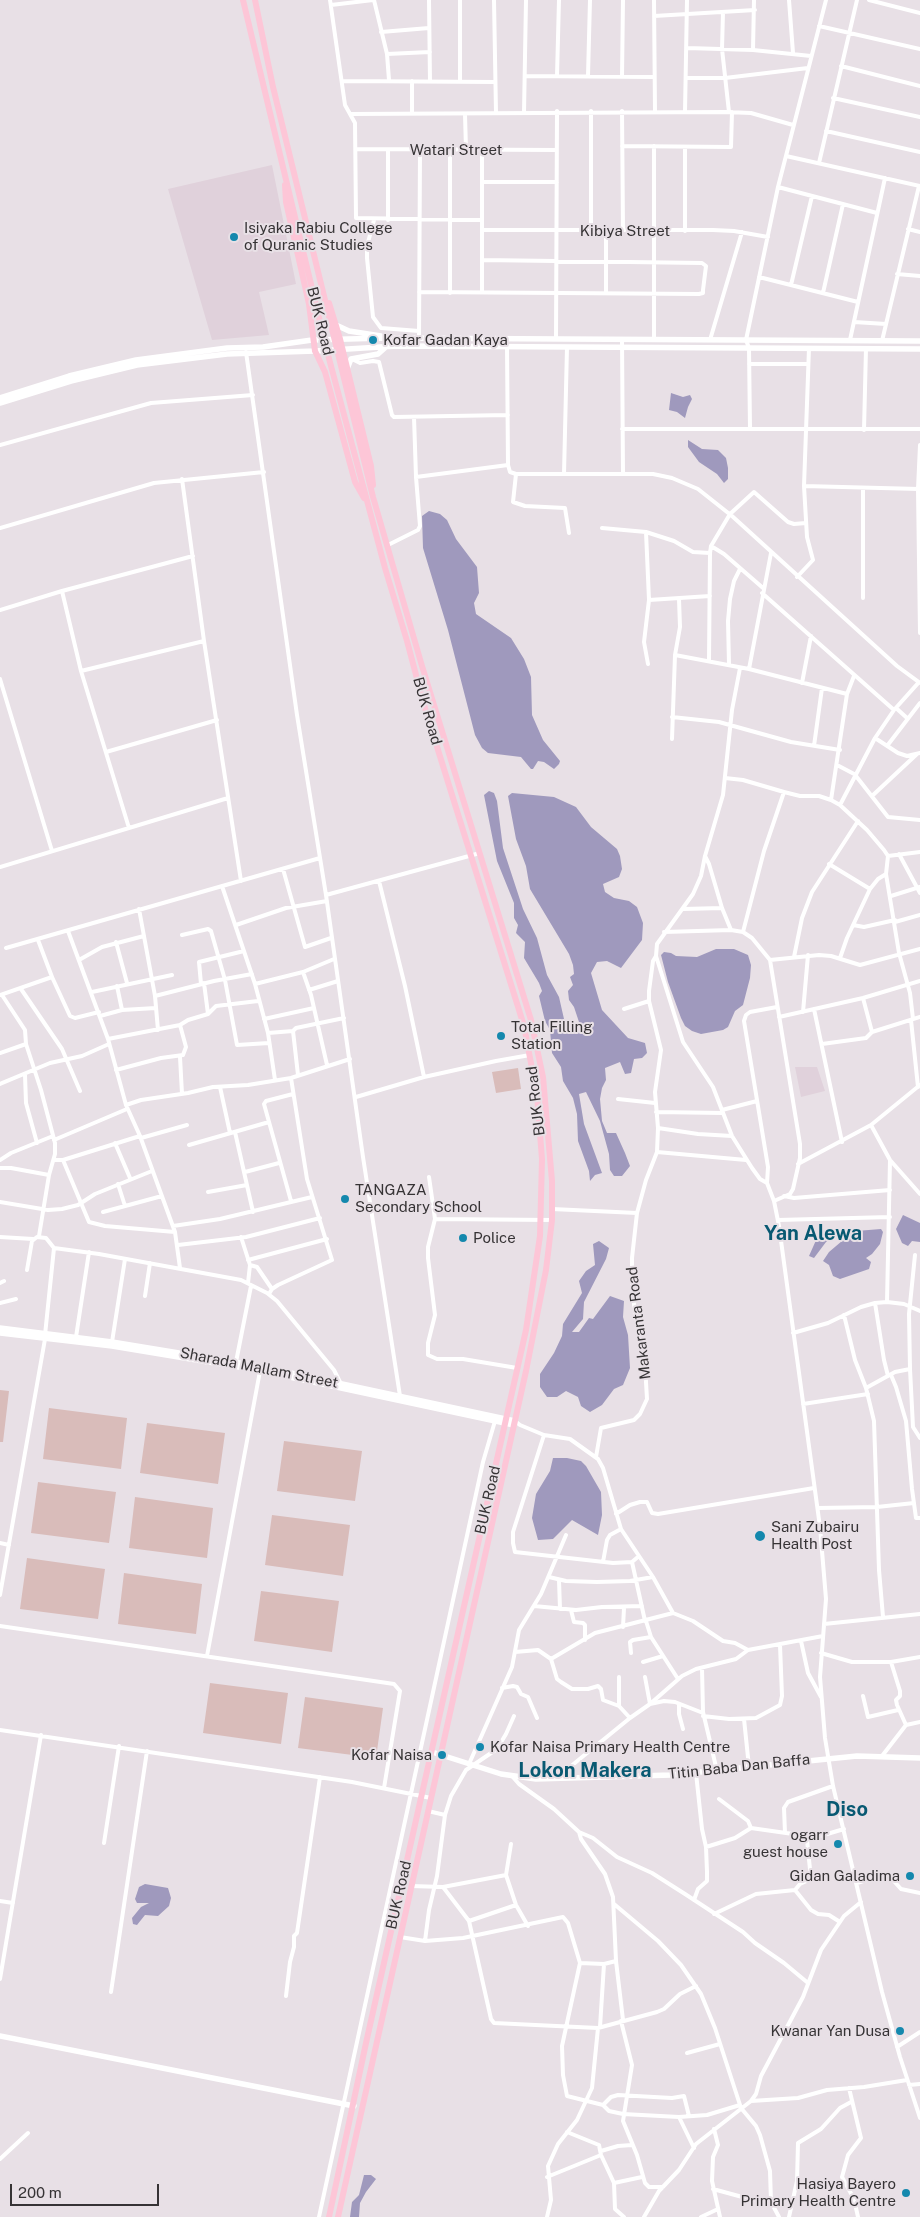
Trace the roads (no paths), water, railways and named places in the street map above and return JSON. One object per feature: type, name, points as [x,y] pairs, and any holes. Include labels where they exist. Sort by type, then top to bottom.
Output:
[{"type":"main road","name":"BUK Road","points":[[243,0],[327,351],[367,502],[424,704],[513,987],[530,1056],[541,1138],[541,1220],[535,1277],[506,1421],[453,1649],[329,2217]]},
{"type":"main road","name":"BUK Road","points":[[255,0],[293,168],[373,497],[422,666],[520,981],[540,1056],[552,1181],[552,1220],[546,1270],[516,1424],[338,2217]]},
{"type":"main road","points":[[293,168],[298,178],[348,369],[371,466],[373,497]]},
{"type":"main road","points":[[286,181],[286,202],[309,304],[312,340],[325,372],[355,482],[367,502]]},
{"type":"main road","points":[[336,325],[349,331],[374,334],[385,338]]},
{"type":"main road","points":[[0,403],[71,381],[137,365],[312,340],[419,338],[920,341]]},
{"type":"main road","points":[[348,369],[351,359],[378,354],[387,346]]},
{"type":"main road","points":[[0,398],[69,376],[136,360],[246,350],[315,351],[387,346],[920,349]]},
{"type":"main road","name":"Sharada Mallam Street","points":[[0,1328],[45,1337],[76,1337],[236,1362],[516,1424]]},
{"type":"main road","name":"Sharada Mallam Street","points":[[0,1333],[128,1348],[340,1386]]},
{"type":"main road","name":"Sharada Mallam Street","points":[[400,1399],[495,1421],[506,1421]]},
{"type":"main road","points":[[492,1484],[501,1487]]},
{"type":"main road","name":"Titin Baba Dan Baffa","points":[[432,1752],[512,1776],[560,1779],[696,1773],[828,1758],[882,1756],[920,1758]]},
{"type":"main road","points":[[0,2036],[133,2064],[354,2105]]},
{"type":"street","points":[[389,80],[386,54],[373,0],[331,2],[345,105],[355,123],[356,218],[374,220],[482,220]]},
{"type":"street","points":[[429,0],[430,82]]},
{"type":"street","points":[[460,0],[460,82]]},
{"type":"street","points":[[494,0],[496,114]]},
{"type":"street","points":[[524,113],[526,0]]},
{"type":"street","points":[[557,76],[559,0]]},
{"type":"street","points":[[588,76],[590,0]]},
{"type":"street","points":[[622,77],[623,0]]},
{"type":"street","points":[[654,0],[655,111]]},
{"type":"street","points":[[685,112],[687,0]]},
{"type":"street","points":[[753,50],[754,0]]},
{"type":"street","points":[[789,0],[793,53]]},
{"type":"street","points":[[750,429],[749,348],[746,340],[778,187],[826,0]]},
{"type":"street","points":[[819,163],[833,98],[858,0]]},
{"type":"street","points":[[869,0],[920,14]]},
{"type":"street","points":[[654,16],[755,10]]},
{"type":"street","points":[[622,146],[731,147],[730,112],[722,49],[723,12]]},
{"type":"street","points":[[819,26],[920,49]]},
{"type":"street","points":[[381,32],[430,28]]},
{"type":"street","points":[[687,48],[753,50],[811,56]]},
{"type":"street","points":[[386,54],[430,52]]},
{"type":"street","points":[[841,66],[920,86]]},
{"type":"street","points":[[686,78],[726,78],[808,68]]},
{"type":"street","points":[[525,76],[654,77]]},
{"type":"street","points":[[342,81],[495,82]]},
{"type":"street","points":[[412,82],[412,113]]},
{"type":"street","points":[[833,98],[920,117]]},
{"type":"street","points":[[351,114],[496,114],[622,111],[730,112],[751,113],[793,125]]},
{"type":"street","points":[[622,111],[622,230]]},
{"type":"street","points":[[556,339],[557,112]]},
{"type":"street","points":[[590,112],[591,231]]},
{"type":"street","points":[[465,114],[466,150]]},
{"type":"street","points":[[826,131],[920,152]]},
{"type":"street","points":[[654,146],[654,340]]},
{"type":"street","points":[[684,231],[685,147]]},
{"type":"street","name":"Watari Street","points":[[356,150],[557,150]]},
{"type":"street","points":[[388,150],[388,220]]},
{"type":"street","points":[[419,338],[420,150]]},
{"type":"street","points":[[450,150],[450,293]]},
{"type":"street","points":[[482,150],[482,292]]},
{"type":"street","points":[[786,156],[920,186],[882,341]]},
{"type":"street","points":[[850,340],[885,178]]},
{"type":"street","points":[[482,182],[557,182]]},
{"type":"street","points":[[778,187],[877,213]]},
{"type":"street","points":[[791,285],[812,196]]},
{"type":"street","points":[[823,293],[843,204]]},
{"type":"street","points":[[374,220],[367,246],[373,317],[381,328],[419,331]]},
{"type":"street","name":"Kibiya Street","points":[[482,230],[720,230],[768,237]]},
{"type":"street","points":[[606,230],[606,293]]},
{"type":"street","points":[[908,230],[920,232]]},
{"type":"street","points":[[710,340],[742,232]]},
{"type":"street","points":[[419,292],[703,293],[706,266],[702,263],[482,260]]},
{"type":"street","points":[[897,274],[920,276]]},
{"type":"street","points":[[760,277],[858,302]]},
{"type":"street","points":[[854,322],[886,324]]},
{"type":"street","points":[[622,340],[623,474]]},
{"type":"street","points":[[507,346],[508,465],[510,472],[516,474],[653,474],[672,478],[698,489],[730,514],[897,666],[919,682],[895,709],[876,738],[840,805]]},
{"type":"street","points":[[564,474],[567,347]]},
{"type":"street","points":[[798,577],[813,560],[806,523],[804,486],[809,348]]},
{"type":"street","points":[[864,430],[866,348]]},
{"type":"street","points":[[246,350],[297,715],[326,894],[363,1157],[400,1399]]},
{"type":"street","points":[[351,359],[360,363],[379,362],[394,417],[508,416]]},
{"type":"street","points":[[749,364],[808,364]]},
{"type":"street","points":[[0,445],[151,403],[253,395]]},
{"type":"street","points":[[388,545],[419,528],[414,417]]},
{"type":"street","points":[[622,429],[920,429]]},
{"type":"street","points":[[920,445],[920,633]]},
{"type":"street","points":[[416,477],[508,465]]},
{"type":"street","points":[[0,528],[154,483],[264,472]]},
{"type":"street","points":[[516,474],[513,502],[525,506],[565,508],[569,533]]},
{"type":"street","points":[[182,479],[204,641],[241,881]]},
{"type":"street","points":[[804,486],[919,489]]},
{"type":"street","points":[[862,488],[863,598]]},
{"type":"street","points":[[709,660],[711,546],[730,514],[754,492],[788,522],[794,524],[806,523]]},
{"type":"street","points":[[602,528],[646,532],[674,541],[694,552],[710,553]]},
{"type":"street","points":[[646,532],[649,600],[644,642],[648,664]]},
{"type":"street","points":[[711,546],[740,568],[762,591],[854,676],[907,718]]},
{"type":"street","points":[[749,669],[762,591],[771,553]]},
{"type":"street","points":[[0,610],[62,591],[193,556]]},
{"type":"street","points":[[730,664],[728,621],[730,599],[734,581],[740,568]]},
{"type":"street","points":[[62,591],[81,671],[129,828]]},
{"type":"street","points":[[649,600],[710,596]]},
{"type":"street","points":[[672,739],[676,655],[680,627],[679,599]]},
{"type":"street","points":[[802,684],[811,636]]},
{"type":"street","points":[[81,671],[204,641]]},
{"type":"street","points":[[676,655],[730,664],[847,694]]},
{"type":"street","points":[[664,932],[683,909],[697,887],[721,803],[730,725],[740,668]]},
{"type":"street","points":[[830,800],[840,750],[847,694],[854,676]]},
{"type":"street","points":[[0,679],[52,851]]},
{"type":"street","points":[[814,746],[822,688]]},
{"type":"street","points":[[887,746],[920,703]]},
{"type":"street","points":[[672,717],[730,725],[786,740],[840,750]]},
{"type":"street","points":[[106,752],[217,720]]},
{"type":"street","points":[[876,738],[902,755],[918,754]]},
{"type":"street","points":[[872,796],[918,754]]},
{"type":"street","points":[[837,765],[856,776],[888,817],[920,820]]},
{"type":"street","points":[[725,778],[743,780],[800,796],[819,796],[830,800],[840,805],[858,822],[888,856],[886,874],[899,953],[907,986],[919,1086],[871,1125],[798,1164]]},
{"type":"street","points":[[743,932],[764,851],[784,792]]},
{"type":"street","points":[[0,867],[228,798]]},
{"type":"street","points":[[794,957],[799,928],[809,899],[829,864],[858,822]]},
{"type":"street","points":[[888,856],[920,852]]},
{"type":"street","points":[[326,894],[480,853]]},
{"type":"street","points":[[899,854],[920,893]]},
{"type":"street","points":[[705,856],[710,864],[722,908],[731,930]]},
{"type":"street","points":[[6,948],[320,858]]},
{"type":"street","points":[[829,864],[870,889]]},
{"type":"street","points":[[284,869],[306,948],[331,938]]},
{"type":"street","points":[[840,958],[870,889],[878,878],[886,874]]},
{"type":"street","points":[[379,881],[405,986],[424,1077]]},
{"type":"street","points":[[222,886],[255,984],[268,1033],[275,1080]]},
{"type":"street","points":[[891,896],[918,887]]},
{"type":"street","points":[[236,925],[295,906],[327,901]]},
{"type":"street","points":[[683,909],[722,908]]},
{"type":"street","points":[[139,909],[152,979],[158,1030]]},
{"type":"street","points":[[853,925],[864,927],[920,915]]},
{"type":"street","points":[[182,935],[210,929],[225,980],[237,1045],[269,1043]]},
{"type":"street","points":[[664,932],[731,930],[743,932],[752,938],[770,960],[799,1132],[798,1164],[793,1189],[774,1201]]},
{"type":"street","points":[[68,931],[108,1039],[127,1107],[175,1232],[180,1268]]},
{"type":"street","name":"Makaranta Road","points":[[596,1457],[602,1427],[634,1420],[640,1414],[647,1400],[645,1365],[635,1314],[632,1258],[638,1213],[646,1180],[657,1152],[656,1073],[661,1050],[649,1001],[652,961],[656,956],[657,944],[664,932]]},
{"type":"street","points":[[79,960],[102,947],[144,936]]},
{"type":"street","points":[[38,940],[70,1016],[75,1018],[122,1010],[156,1008]]},
{"type":"street","points":[[116,942],[127,984]]},
{"type":"street","points":[[770,960],[808,955],[840,958],[852,964],[860,965],[899,953],[920,949]]},
{"type":"street","points":[[208,1014],[198,962],[244,951]]},
{"type":"street","points":[[803,1012],[808,955]]},
{"type":"street","points":[[656,956],[683,1042],[709,1080],[732,1136],[746,1160],[760,1178],[767,1183]]},
{"type":"street","points":[[255,984],[303,972],[334,959]]},
{"type":"street","points":[[303,972],[310,990],[327,1065]]},
{"type":"street","points":[[154,996],[252,974]]},
{"type":"street","points":[[92,992],[172,975]]},
{"type":"street","points":[[39,1236],[49,1175],[54,1160],[53,1138],[26,1044],[24,1026],[1,995],[22,989],[52,976]]},
{"type":"street","points":[[310,990],[338,981]]},
{"type":"street","points":[[779,1017],[864,998],[920,981]]},
{"type":"street","points":[[117,986],[122,1010]]},
{"type":"street","points":[[22,989],[54,1036],[80,1091]]},
{"type":"street","points":[[864,998],[872,1032]]},
{"type":"street","points":[[108,1039],[180,1025],[188,1020],[208,1014],[216,1006],[258,1001]]},
{"type":"street","points":[[624,1009],[649,1001]]},
{"type":"street","points":[[777,1007],[750,1012],[745,1018],[768,1167],[767,1183],[774,1201],[778,1220],[818,1508],[826,1599],[821,1653],[822,1697],[828,1758],[833,1786],[897,2047],[920,2118]]},
{"type":"street","points":[[264,1019],[314,1008]]},
{"type":"street","points":[[814,1009],[842,1142]]},
{"type":"street","points":[[822,1044],[866,1038],[872,1032],[920,1017]]},
{"type":"street","points":[[268,1033],[293,1031],[296,1028],[344,1018]]},
{"type":"street","points":[[116,1070],[161,1058],[185,1054],[186,1050],[180,1025]]},
{"type":"street","points":[[293,1031],[298,1075]]},
{"type":"street","points":[[0,1053],[26,1044]]},
{"type":"street","points":[[0,1084],[66,1058],[82,1056],[109,1044]]},
{"type":"street","points":[[180,1056],[182,1094]]},
{"type":"street","points":[[356,1097],[424,1077],[496,1061],[530,1056]]},
{"type":"street","points":[[0,1160],[11,1153],[37,1142],[53,1138],[141,1100],[220,1086],[248,1085],[291,1078],[350,1059]]},
{"type":"street","points":[[25,1075],[26,1103],[37,1142]]},
{"type":"street","points":[[270,1294],[272,1289],[331,1262],[332,1256],[312,1197],[291,1078]]},
{"type":"street","points":[[220,1086],[230,1133]]},
{"type":"street","points":[[291,1202],[279,1163],[265,1102],[294,1094]]},
{"type":"street","points":[[618,1099],[656,1104]]},
{"type":"street","points":[[656,1112],[722,1112],[757,1101]]},
{"type":"street","points":[[189,1145],[269,1122]]},
{"type":"street","points":[[54,1160],[63,1160],[115,1142],[187,1125]]},
{"type":"street","points":[[871,1125],[890,1160],[920,1194]]},
{"type":"street","points":[[658,1128],[698,1134],[732,1136]]},
{"type":"street","points":[[236,1132],[253,1212]]},
{"type":"street","points":[[115,1142],[130,1178]]},
{"type":"street","points":[[657,1152],[746,1160]]},
{"type":"street","points":[[63,1160],[79,1203],[87,1220],[93,1224],[175,1232]]},
{"type":"street","points":[[887,1302],[890,1160]]},
{"type":"street","points":[[245,1172],[279,1163]]},
{"type":"street","points":[[0,1168],[11,1168],[49,1175]]},
{"type":"street","points":[[0,1202],[44,1210],[62,1209],[79,1203],[130,1178],[152,1171]]},
{"type":"street","points":[[429,1176],[434,1219],[428,1247],[435,1315],[428,1343],[428,1355],[437,1359],[463,1359],[517,1368]]},
{"type":"street","points":[[118,1184],[125,1206]]},
{"type":"street","points":[[208,1192],[247,1185]]},
{"type":"street","points":[[784,1196],[794,1198],[890,1190]]},
{"type":"street","points":[[103,1212],[162,1196]]},
{"type":"street","points":[[173,1226],[253,1212],[312,1197]]},
{"type":"street","points":[[552,1209],[638,1213]]},
{"type":"street","points":[[778,1220],[890,1217]]},
{"type":"street","points":[[178,1245],[274,1231],[320,1218]]},
{"type":"street","points":[[434,1219],[552,1220]]},
{"type":"street","points":[[0,1237],[33,1239],[39,1236],[46,1238],[54,1248],[45,1337],[0,1595]]},
{"type":"street","points":[[236,1362],[250,1284],[249,1262],[241,1237]]},
{"type":"street","points":[[26,1270],[33,1239]]},
{"type":"street","points":[[249,1262],[327,1239]]},
{"type":"street","points":[[54,1248],[89,1252],[180,1268],[229,1277],[250,1284],[270,1294],[320,1351],[334,1370],[340,1386]]},
{"type":"street","points":[[76,1337],[89,1252]]},
{"type":"street","points":[[915,1255],[911,1306],[910,1369],[913,1427],[920,1438]]},
{"type":"street","points":[[112,1342],[125,1259]]},
{"type":"street","points":[[249,1262],[257,1267],[272,1289]]},
{"type":"street","points":[[145,1296],[150,1263]]},
{"type":"street","points":[[0,1303],[16,1299]]},
{"type":"street","points":[[794,1334],[828,1323],[861,1307],[875,1303],[887,1302],[911,1306],[920,1311]]},
{"type":"street","points":[[875,1303],[882,1351],[900,1399],[907,1428],[908,1460],[916,1518],[920,1518]]},
{"type":"street","points":[[844,1315],[858,1370],[868,1394],[874,1420],[883,1617]]},
{"type":"street","points":[[866,1388],[890,1375],[910,1369]]},
{"type":"street","points":[[207,1656],[260,1371]]},
{"type":"street","points":[[803,1404],[868,1394]]},
{"type":"street","points":[[319,2217],[410,1793],[471,1528],[483,1462],[495,1421]]},
{"type":"street","points":[[516,1424],[544,1435],[570,1439],[596,1457],[601,1464],[621,1529],[654,1577],[673,1613]]},
{"type":"street","points":[[907,1428],[913,1427]]},
{"type":"street","points":[[544,1435],[514,1532],[513,1546],[516,1553],[603,1562],[632,1562],[638,1556]]},
{"type":"street","points":[[616,1514],[630,1505],[640,1502],[647,1502],[652,1513],[658,1514],[814,1488]]},
{"type":"street","points":[[818,1508],[877,1507],[914,1503]]},
{"type":"street","points":[[603,1562],[607,1540],[621,1529]]},
{"type":"street","points":[[425,1941],[428,1910],[435,1888],[445,1815],[451,1796],[471,1764],[512,1667],[518,1630],[534,1606],[549,1577],[566,1534]]},
{"type":"street","points":[[0,1543],[9,1544]]},
{"type":"street","points":[[632,1562],[651,1637],[678,1680]]},
{"type":"street","points":[[549,1577],[559,1580],[604,1582],[654,1577]]},
{"type":"street","points":[[559,1580],[560,1608]]},
{"type":"street","points":[[534,1606],[572,1610],[642,1606]]},
{"type":"street","points":[[623,1626],[624,1608]]},
{"type":"street","points":[[572,1610],[574,1622],[585,1625],[585,1640]]},
{"type":"street","points":[[551,1659],[602,1630],[673,1613],[693,1621],[723,1641],[735,1643],[748,1650]]},
{"type":"street","points":[[824,1624],[920,1614]]},
{"type":"street","points":[[0,1626],[397,1685],[400,1691],[384,1788]]},
{"type":"street","points":[[560,1779],[565,1771],[678,1680],[702,1668],[736,1659],[748,1650],[823,1636]]},
{"type":"street","points":[[631,1653],[630,1642],[651,1637]]},
{"type":"street","points":[[801,1641],[808,1673],[822,1697]]},
{"type":"street","points":[[650,1704],[664,1701],[678,1704],[703,1715],[744,1719],[760,1717],[781,1704],[780,1645]]},
{"type":"street","points":[[515,1652],[538,1650],[551,1659],[558,1679],[561,1682],[572,1689],[588,1689],[598,1686],[606,1702],[619,1706],[630,1718]]},
{"type":"street","points":[[821,1653],[852,1662],[891,1662],[920,1657]]},
{"type":"street","points":[[643,1662],[663,1656]]},
{"type":"street","points":[[891,1662],[900,1691],[900,1696],[896,1700],[898,1710],[906,1726]]},
{"type":"street","points":[[702,1668],[703,1715],[717,1771]]},
{"type":"street","points":[[619,1676],[619,1706]]},
{"type":"street","points":[[645,1677],[650,1704]]},
{"type":"street","points":[[502,1688],[517,1687],[521,1694],[528,1697],[537,1718]]},
{"type":"street","points":[[863,1696],[868,1717],[898,1710]]},
{"type":"street","points":[[678,1704],[678,1714],[683,1729]]},
{"type":"street","points":[[471,1764],[497,1750],[514,1716]]},
{"type":"street","points":[[744,1719],[748,1767]]},
{"type":"street","points":[[882,1756],[906,1726],[920,1722]]},
{"type":"street","points":[[0,1730],[320,1777],[431,1798]]},
{"type":"street","points":[[0,1979],[41,1735]]},
{"type":"street","points":[[104,1843],[119,1746]]},
{"type":"street","points":[[112,1992],[147,1751]]},
{"type":"street","points":[[694,1900],[698,1888],[707,1881],[706,1847],[702,1829],[696,1773]]},
{"type":"street","points":[[512,1776],[523,1787],[554,1809],[579,1832],[593,1838],[617,1857],[652,1873],[743,1932],[808,1983]]},
{"type":"street","points":[[286,1996],[320,1777]]},
{"type":"street","points":[[785,1833],[784,1808],[788,1802],[833,1786]]},
{"type":"street","points":[[719,1799],[748,1821],[751,1828]]},
{"type":"street","points":[[428,1812],[445,1815]]},
{"type":"street","points":[[706,1847],[735,1838],[751,1828],[798,1835],[807,1840],[844,1829]]},
{"type":"street","points":[[579,1832],[581,1839],[605,1874],[614,1904],[616,1961],[622,2021],[632,2062],[632,2074],[623,2121],[637,2155],[642,2177],[648,2187],[663,2187]]},
{"type":"street","points":[[714,1914],[756,1894],[795,1890],[811,1877],[807,1840]]},
{"type":"street","points":[[511,1844],[506,1875],[516,1905],[528,1926]]},
{"type":"street","points":[[411,1886],[444,1887],[506,1875]]},
{"type":"street","points":[[857,1883],[876,1877],[886,1877],[892,1879],[901,1889],[920,1893]]},
{"type":"street","points":[[444,1887],[469,1921],[491,2019],[494,2023],[599,2027],[664,2009],[680,1994],[696,1986]]},
{"type":"street","points":[[795,1890],[810,1910],[818,1914],[829,1915],[840,1922]]},
{"type":"street","points":[[0,1901],[13,1903]]},
{"type":"street","points":[[751,2101],[756,2094],[761,2076],[788,2029],[808,1983],[817,1956],[840,1922],[861,1902]]},
{"type":"street","points":[[614,1904],[634,1922],[652,1934],[681,1965],[704,2000],[741,2106],[756,2126],[762,2140],[771,2178],[771,2202],[779,2217]]},
{"type":"street","points":[[469,1921],[516,1905]]},
{"type":"street","points":[[400,1937],[425,1941],[472,1936],[528,1926],[560,1917],[564,1918],[571,1933],[580,1964],[561,2051],[566,2094],[568,2097],[604,2105],[608,2111],[623,2114],[679,2117],[716,2114],[751,2101],[798,2098],[827,2090],[891,2084],[907,2080]]},
{"type":"street","points":[[580,1964],[604,1964],[616,1961]]},
{"type":"street","points":[[547,2217],[551,2200],[547,2177],[550,2159],[577,2120],[593,2083],[604,1964]]},
{"type":"street","points":[[897,2047],[920,2032]]},
{"type":"street","points":[[687,2053],[720,2044]]},
{"type":"street","points":[[909,2085],[920,2084]]},
{"type":"street","points":[[849,2088],[860,2138],[848,2155],[842,2177],[854,2199],[858,2217]]},
{"type":"street","points":[[604,2105],[614,2096],[672,2098],[685,2096],[689,2116]]},
{"type":"street","points":[[789,2217],[796,2181],[798,2142],[822,2129],[840,2108],[852,2102]]},
{"type":"street","points":[[636,2217],[644,2217],[663,2187],[680,2170],[694,2148],[714,2129],[738,2112],[741,2106]]},
{"type":"street","points":[[679,2117],[694,2148]]},
{"type":"street","points":[[714,2129],[718,2145],[713,2164],[713,2189],[720,2217]]},
{"type":"street","points":[[567,2132],[583,2140],[595,2142],[602,2150],[614,2183],[615,2209],[624,2217]]},
{"type":"street","points":[[0,2159],[28,2133]]},
{"type":"street","points":[[547,2177],[602,2150],[632,2145]]},
{"type":"street","points":[[614,2183],[642,2177]]},
{"type":"street","points":[[713,2189],[746,2198],[771,2202]]},
{"type":"street","points":[[701,2217],[718,2209]]},
{"type":"place","name":"Isiyaka Rabiu College of Quranic Studies","points":[[234,237]]},
{"type":"place","name":"Kofar Gadan Kaya","points":[[373,340]]},
{"type":"place","name":"Total Filling Station","points":[[501,1036]]},
{"type":"place","name":"TANGAZA Secondary School","points":[[345,1199]]},
{"type":"place","name":"Police","points":[[463,1238]]},
{"type":"place","name":"Sani Zubairu Health Post","points":[[760,1536]]},
{"type":"place","name":"Kofar Naisa Primary Health Centre","points":[[480,1747]]},
{"type":"place","name":"Kofar Naisa","points":[[442,1755]]},
{"type":"place","name":"ogarr guest house","points":[[838,1844]]},
{"type":"place","name":"Gidan Galadima","points":[[910,1876]]},
{"type":"place","name":"Kwanar Yan Dusa","points":[[900,2031]]},
{"type":"place","name":"Hasiya Bayero Primary Health Centre","points":[[906,2193]]},
{"type":"district","name":"Yan Alewa","points":[[813,1234]]},
{"type":"district","name":"Lokon Makera","points":[[585,1771]]},
{"type":"district","name":"Diso","points":[[847,1810]]}]
